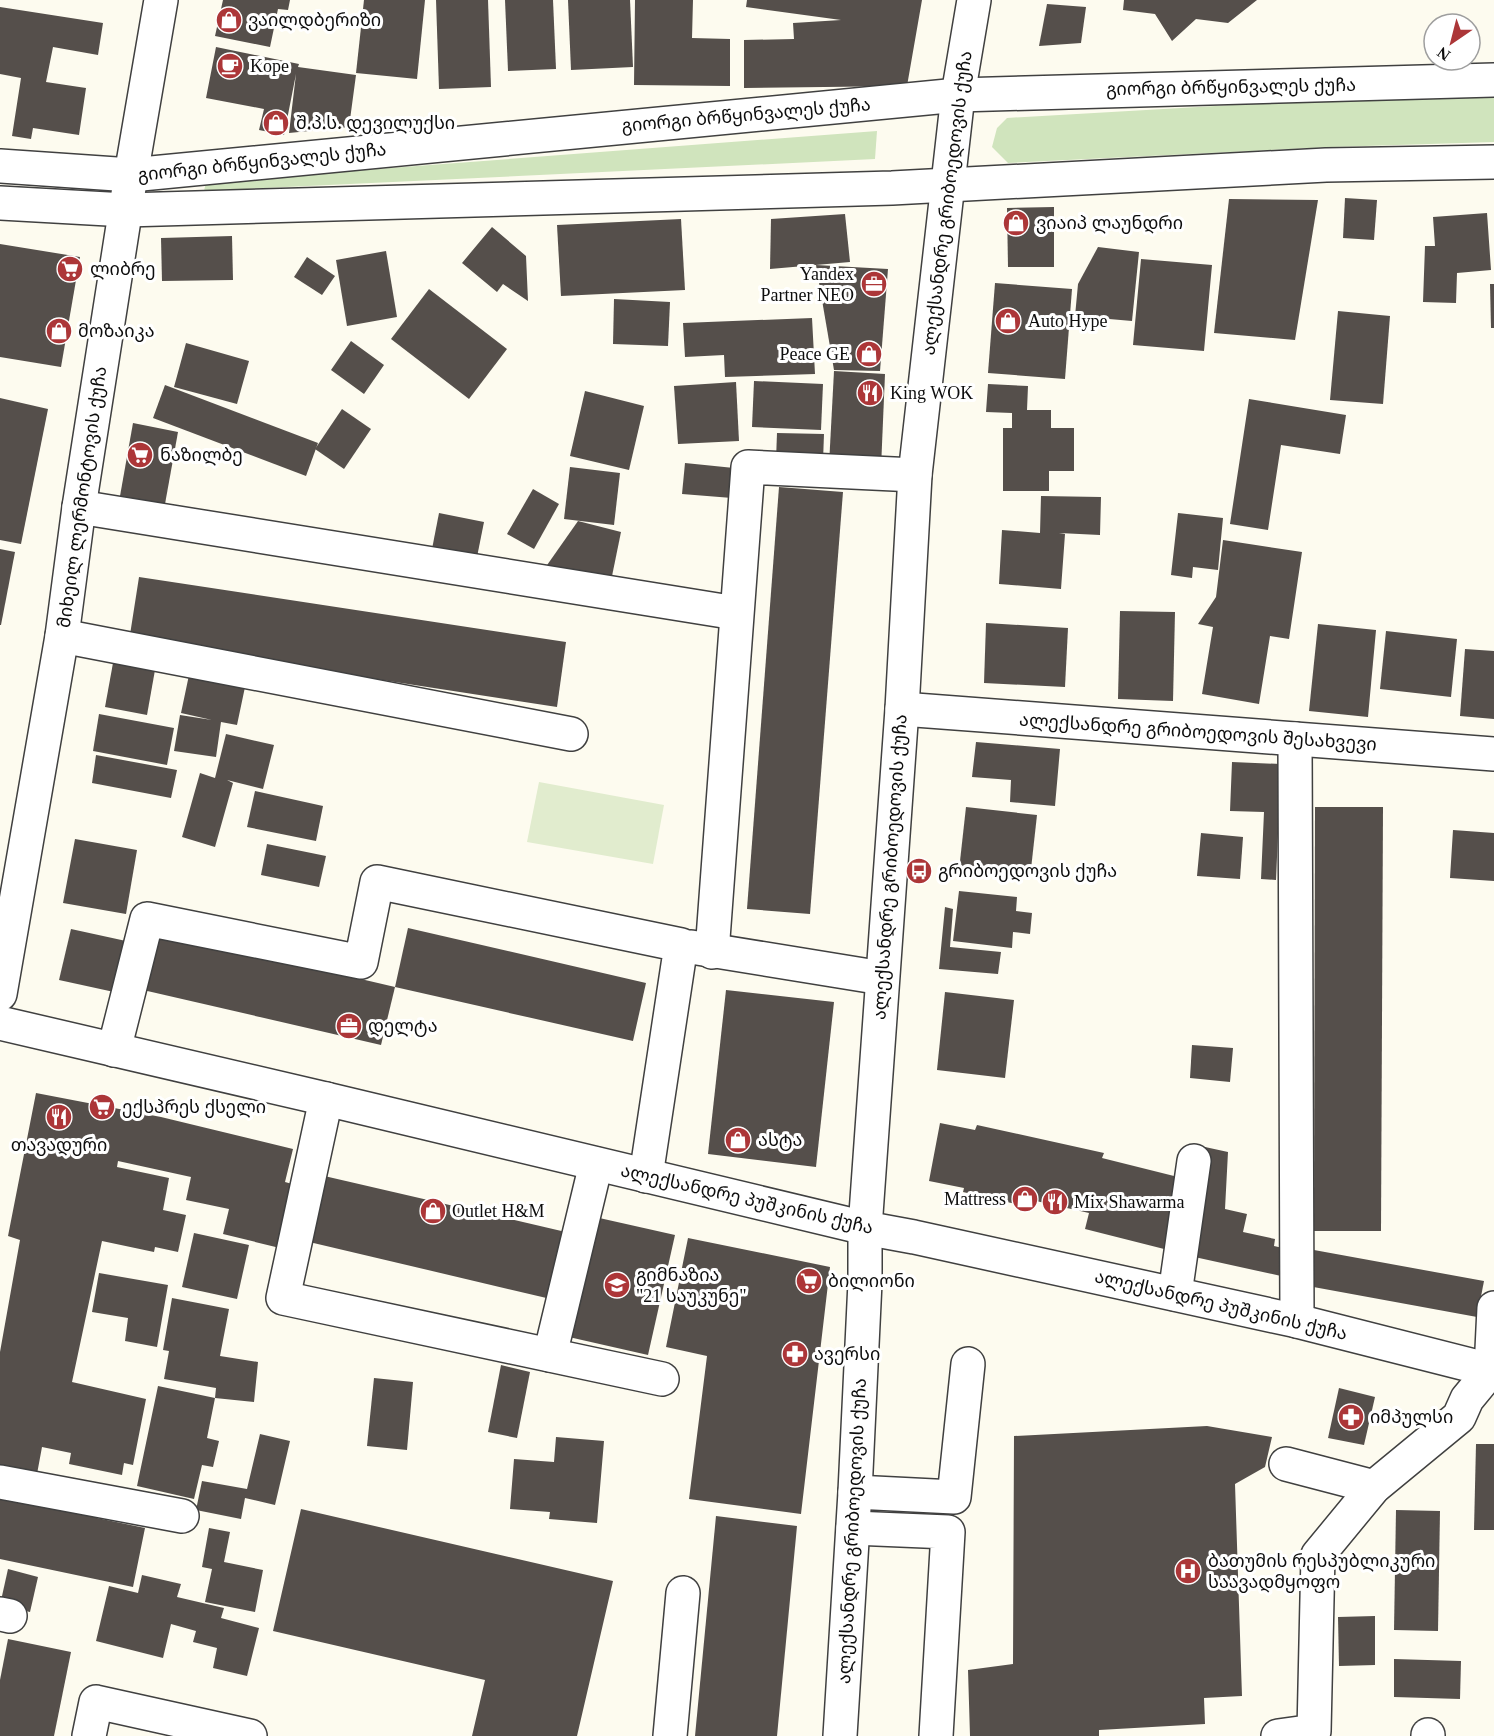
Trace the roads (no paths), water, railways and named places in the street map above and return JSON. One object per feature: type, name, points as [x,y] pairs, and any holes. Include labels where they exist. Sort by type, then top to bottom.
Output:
[{"type":"street","name":"მიხეილ ლერმონტოვის ქუჩა","points":[[0,994],[62,636],[131,176],[161,0]]},
{"type":"street","name":"ალექსანდრე გრიბოედოვის ქუჩა","points":[[840,1736],[855,1492],[865,1282],[865,1228],[902,709],[915,475],[958,95],[974,0]]},
{"type":"street","name":"გიორგი ბრწყინვალეს ქუჩა","points":[[0,166],[131,176],[958,95],[1494,80]]},
{"type":"street","name":"გიორგი ბრწყინვალეს ქუჩა","points":[[0,203],[126,210],[947,185],[1326,165],[1494,162]]},
{"type":"street","points":[[646,1176],[696,949],[736,613],[748,467],[915,475]]},
{"type":"street","points":[[80,507],[736,613]]},
{"type":"street","points":[[62,636],[572,734]]},
{"type":"street","name":"ალექსანდრე გრიბოედოვის შესახვევი","points":[[902,709],[1494,754]]},
{"type":"street","points":[[1295,739],[1297,1321]]},
{"type":"street","points":[[114,1050],[147,919],[361,962],[377,882],[696,949],[882,978]]},
{"type":"street","name":"ალექსანდრე პუშკინის ქუჩა","points":[[0,1023],[865,1228],[1297,1321],[1492,1371]]},
{"type":"street","points":[[326,1099],[283,1298],[662,1379]]},
{"type":"street","points":[[1175,1294],[1194,1161]]},
{"type":"street","points":[[550,1355],[596,1164]]},
{"type":"street","points":[[1278,1736],[1314,1731],[1318,1555],[1374,1487],[1459,1417],[1467,1400],[1492,1371],[1494,1308]]},
{"type":"street","points":[[855,1492],[954,1497],[968,1364]]},
{"type":"street","points":[[1286,1464],[1374,1487]]},
{"type":"street","points":[[0,1482],[182,1516]]},
{"type":"street","points":[[853,1528],[948,1532],[936,1736]]},
{"type":"street","points":[[670,1736],[683,1593]]},
{"type":"street","points":[[89,1736],[96,1702],[250,1736]]},
{"type":"place","name":"ვაილდბერიზი","points":[[229,20]]},
{"type":"place","name":"Kope","points":[[230,66]]},
{"type":"place","name":"შ.პ.ს. დევილუქსი","points":[[276,123]]},
{"type":"place","name":"ვიაიპ ლაუნდრი","points":[[1016,223]]},
{"type":"place","name":"ლიბრე","points":[[70,269]]},
{"type":"place","name":"Yandex Partner NEO","points":[[874,284]]},
{"type":"place","name":"Auto Hype","points":[[1008,321]]},
{"type":"place","name":"მოზაიკა","points":[[59,331]]},
{"type":"place","name":"Peace GE","points":[[869,354]]},
{"type":"place","name":"King WOK","points":[[870,393]]},
{"type":"place","name":"ნაზილბე","points":[[140,455]]},
{"type":"place","name":"გრიბოედოვის ქუჩა","points":[[919,871]]},
{"type":"place","name":"დელტა","points":[[349,1026]]},
{"type":"place","name":"ექსპრეს ქსელი","points":[[102,1107]]},
{"type":"place","name":"თავადური","points":[[59,1117]]},
{"type":"place","name":"ასტა","points":[[738,1140]]},
{"type":"place","name":"Mattress","points":[[1025,1199]]},
{"type":"place","name":"Mix Shawarma","points":[[1055,1202]]},
{"type":"place","name":"Outlet H&M","points":[[433,1211]]},
{"type":"place","name":"ბილიონი","points":[[809,1281]]},
{"type":"place","name":"გიმნაზია \"21 საუკუნე\"","points":[[617,1285]]},
{"type":"place","name":"ავერსი","points":[[795,1354]]},
{"type":"place","name":"იმპულსი","points":[[1351,1417]]},
{"type":"place","name":"ბათუმის რესპუბლიკური საავადმყოფო","points":[[1188,1571]]}]
